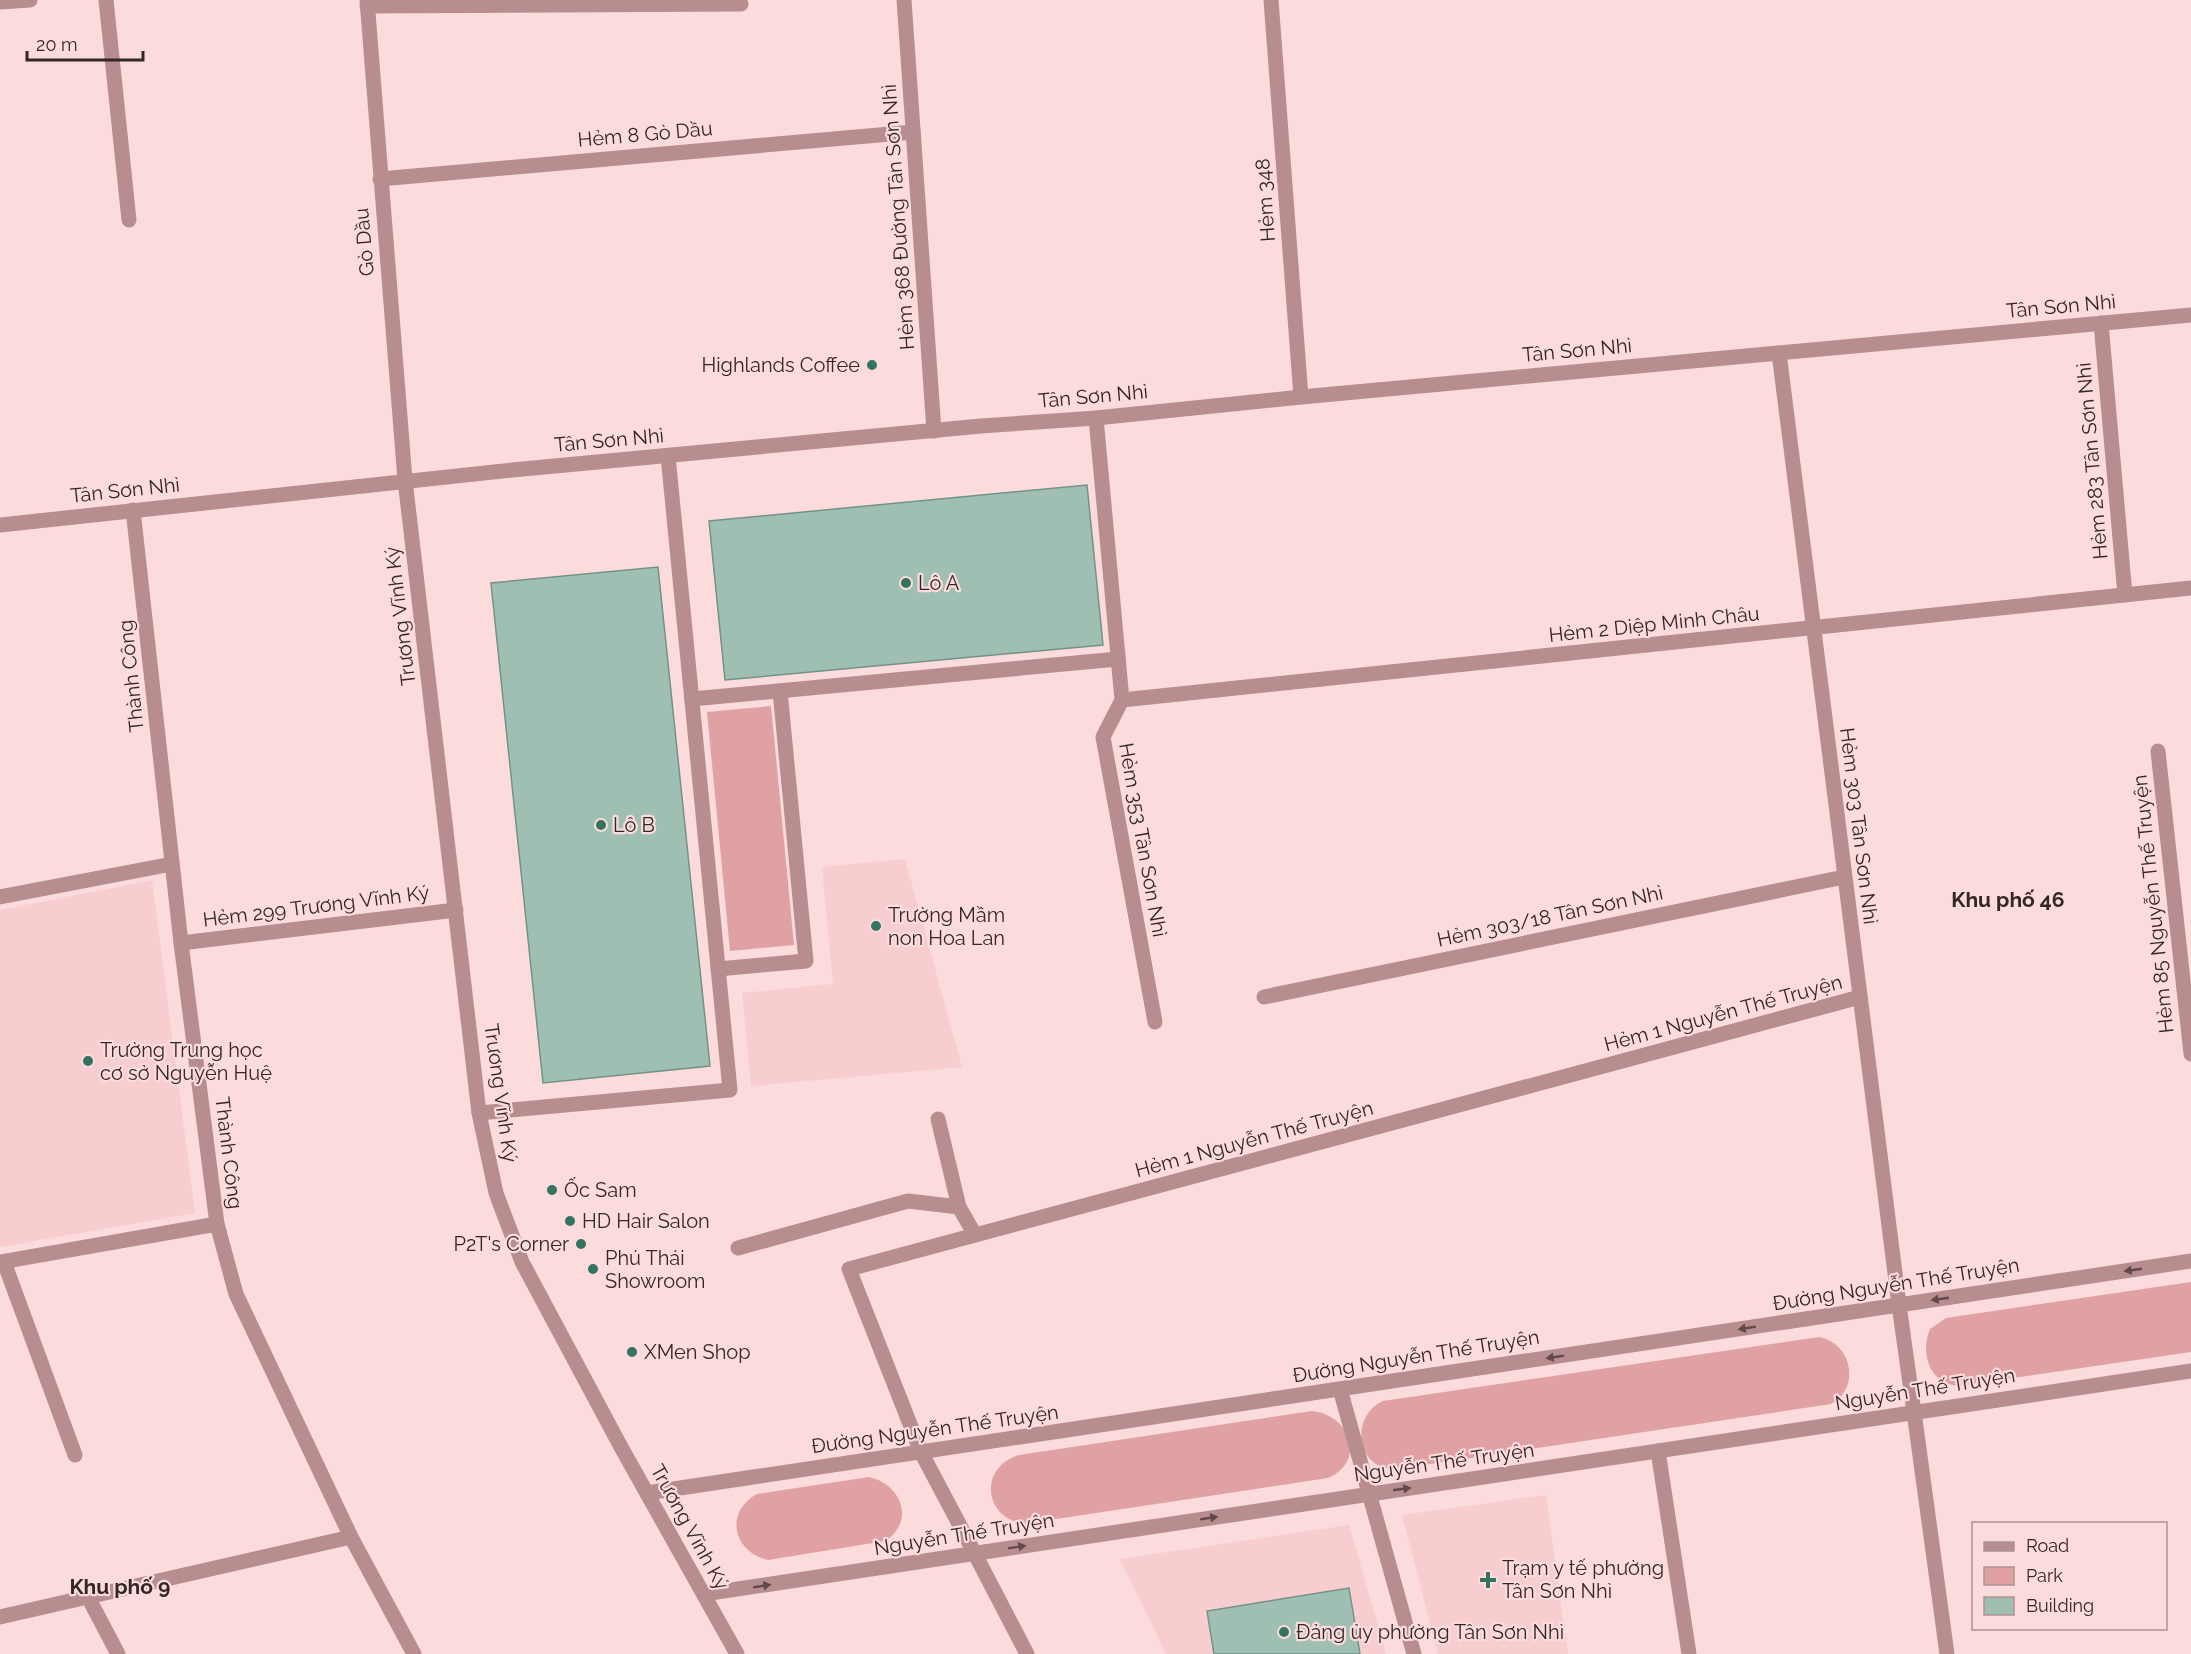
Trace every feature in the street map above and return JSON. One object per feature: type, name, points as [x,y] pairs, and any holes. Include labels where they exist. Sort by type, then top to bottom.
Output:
[{"type":"street","points":[[0,2],[30,0]]},
{"type":"street","points":[[106,0],[129,220]]},
{"type":"street","name":"Hẻm 368 Đường Tân Sơn Nhì","points":[[904,0],[934,431]]},
{"type":"street","name":"Hẻm 348","points":[[1271,0],[1301,397]]},
{"type":"street","points":[[367,3],[741,4]]},
{"type":"street","name":"Gò Dầu","points":[[367,3],[405,480]]},
{"type":"street","name":"Hẻm 8 Gò Dầu","points":[[380,179],[913,132]]},
{"type":"street","name":"Tân Sơn Nhì","points":[[0,525],[405,480],[1096,418],[2191,315]]},
{"type":"street","name":"Hẻm 283 Tân Sơn Nhì","points":[[2101,323],[2126,595]]},
{"type":"street","name":"Hẻm 303 Tân Sơn Nhì","points":[[1779,353],[1899,1305],[1947,1654]]},
{"type":"street","points":[[1096,418],[1122,700]]},
{"type":"street","points":[[479,1113],[730,1090],[668,456]]},
{"type":"street","name":"Trương Vĩnh Ký","points":[[405,480],[479,1113],[496,1193],[522,1262],[737,1654]]},
{"type":"street","name":"Thành Công","points":[[133,510],[181,943],[217,1224],[236,1294],[351,1537],[414,1654]]},
{"type":"street","name":"Hẻm 2 Diệp Minh Châu","points":[[1122,700],[2191,588]]},
{"type":"street","points":[[692,699],[1118,658]]},
{"type":"street","points":[[718,969],[806,961],[780,691]]},
{"type":"street","name":"Hẻm 353 Tân Sơn Nhì","points":[[1122,700],[1103,737],[1155,1022]]},
{"type":"street","name":"Hẻm 85 Nguyễn Thế Truyện","points":[[2158,750],[2191,1054]]},
{"type":"street","points":[[0,897],[172,864]]},
{"type":"street","name":"Hẻm 303/18 Tân Sơn Nhì","points":[[1264,997],[1844,877]]},
{"type":"street","name":"Hẻm 299 Trương Vĩnh Ký","points":[[181,943],[456,910]]},
{"type":"street","name":"Hẻm 1 Nguyễn Thế Truyện","points":[[921,1452],[849,1269],[1860,998]]},
{"type":"street","points":[[938,1119],[959,1207],[975,1235]]},
{"type":"street","points":[[738,1248],[908,1202],[959,1207]]},
{"type":"street","points":[[75,1455],[2,1262],[217,1224]]},
{"type":"street","name":"Đường Nguyễn Thế Truyện","points":[[647,1493],[2191,1262]]},
{"type":"street","name":"Nguyễn Thế Truyện","points":[[704,1594],[2191,1371]]},
{"type":"street","points":[[1340,1389],[1414,1654]]},
{"type":"street","points":[[1658,1451],[1689,1654]]},
{"type":"street","points":[[921,1452],[1027,1654]]},
{"type":"street","points":[[0,1617],[351,1537]]},
{"type":"street","points":[[88,1597],[118,1654]]},
{"type":"shaded area","name":"Trường Mầm non Hoa Lan","points":[[905,859],[962,1067],[751,1086],[742,993],[833,984],[822,867]]},
{"type":"shaded area","name":"Trường Trung học cơ sở Nguyễn Huệ","points":[[152,880],[195,1213],[0,1247],[0,910]]},
{"type":"shaded area","name":"Trạm y tế phường Tân Sơn Nhì","points":[[1546,1495],[1568,1654],[1438,1654],[1402,1515]]},
{"type":"shaded area","points":[[1349,1525],[1386,1654],[1166,1654],[1120,1559]]},
{"type":"green space","points":[[771,706],[794,945],[730,951],[707,712]]},
{"type":"green space","points":[[2191,1282],[2191,1352],[1958,1386],[1940,1380],[1929,1366],[1926,1348],[1930,1329],[1946,1318]]},
{"type":"green space","points":[[1819,1337],[1839,1348],[1849,1367],[1846,1388],[1831,1404],[1397,1469],[1383,1468],[1373,1462],[1362,1442],[1365,1419],[1372,1409],[1383,1401]]},
{"type":"green space","points":[[1312,1411],[1325,1414],[1336,1421],[1344,1429],[1349,1440],[1350,1450],[1347,1461],[1340,1470],[1328,1478],[1030,1523],[1015,1522],[1004,1516],[991,1495],[991,1483],[996,1472],[1005,1462],[1019,1455]]},
{"type":"green space","points":[[869,1477],[889,1487],[901,1504],[900,1524],[895,1533],[885,1541],[768,1560],[756,1556],[740,1540],[737,1521],[740,1511],[757,1494]]},
{"type":"building","name":"Lô A","points":[[1087,485],[1103,645],[725,680],[709,521]]},
{"type":"building","name":"Lô B","points":[[658,567],[710,1066],[543,1083],[491,583]]},
{"type":"building","name":"Đảng ủy phường Tân Sơn Nhì","points":[[1349,1588],[1360,1654],[1214,1654],[1207,1611]]},
{"type":"place","name":"Highlands Coffee","points":[[872,365]]},
{"type":"place","name":"Lô A","points":[[906,583]]},
{"type":"place","name":"Lô B","points":[[601,825]]},
{"type":"place","name":"Trường Mầm non Hoa Lan","points":[[876,926]]},
{"type":"place","name":"Trường Trung học cơ sở Nguyễn Huệ","points":[[88,1061]]},
{"type":"place","name":"Ốc Sam","points":[[552,1190]]},
{"type":"place","name":"HD Hair Salon","points":[[570,1221]]},
{"type":"place","name":"P2T's Corner","points":[[581,1244]]},
{"type":"place","name":"Phú Thái Showroom","points":[[593,1269]]},
{"type":"place","name":"XMen Shop","points":[[632,1352]]},
{"type":"place","name":"Trạm y tế phường Tân Sơn Nhì","points":[[1488,1580]]},
{"type":"place","name":"Đảng ủy phường Tân Sơn Nhì","points":[[1284,1632]]},
{"type":"district","name":"Khu phố 46","points":[[2008,899]]},
{"type":"district","name":"Khu phố 9","points":[[120,1586]]}]
